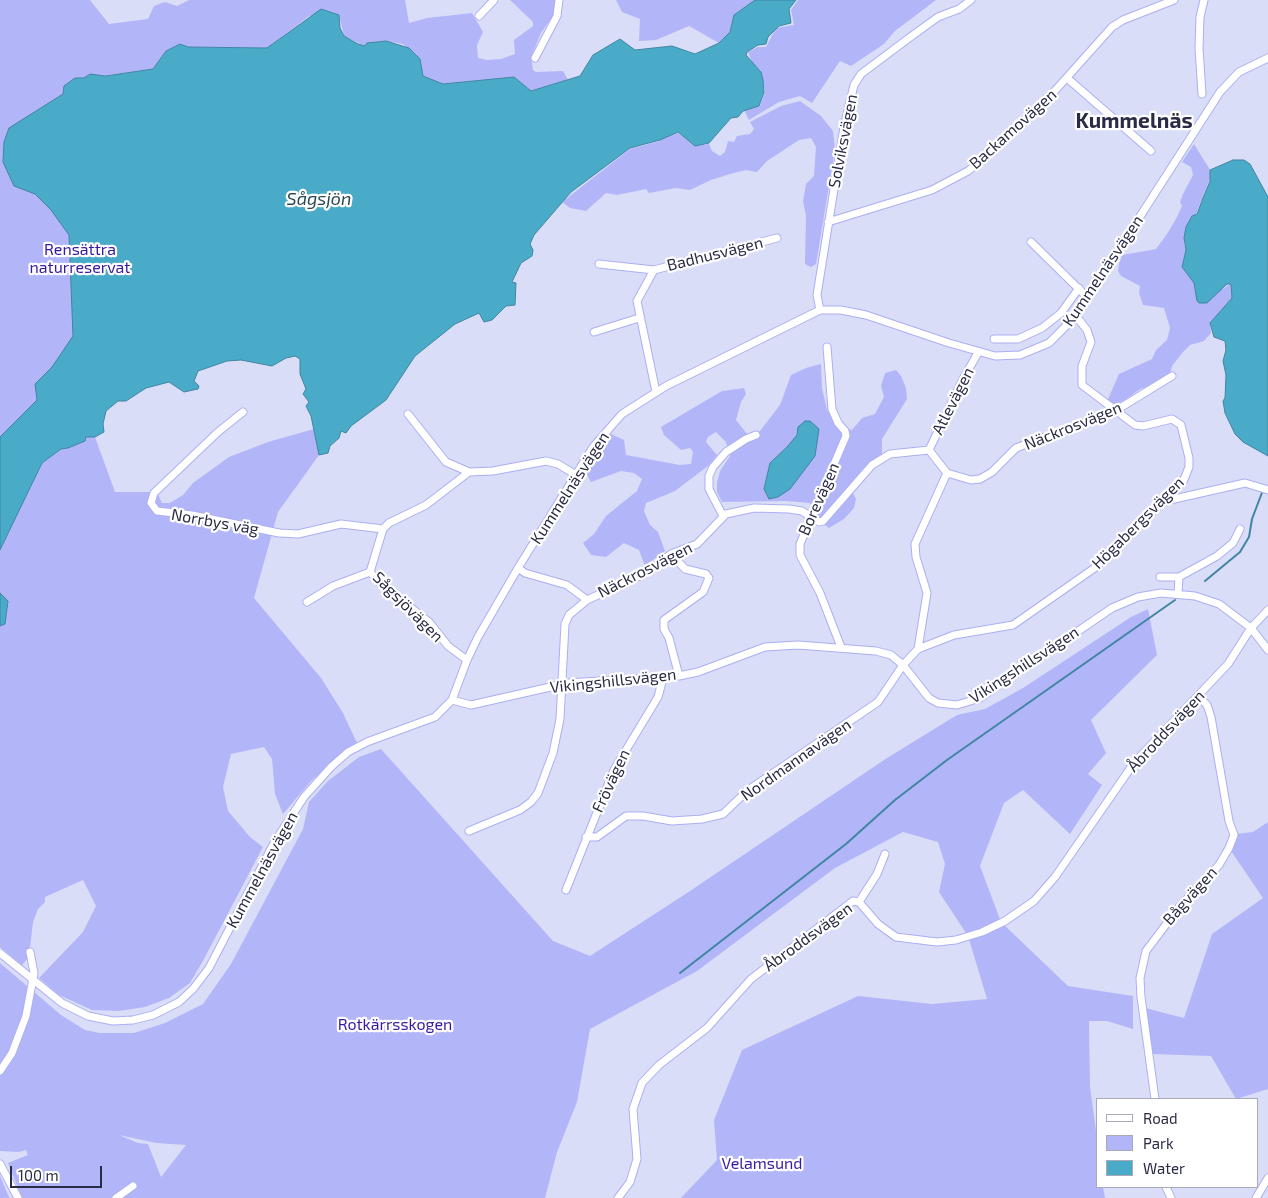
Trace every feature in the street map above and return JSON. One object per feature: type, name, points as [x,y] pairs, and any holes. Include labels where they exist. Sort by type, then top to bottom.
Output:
[{"type":"street","points":[[479,16],[494,0]]},
{"type":"street","points":[[534,58],[557,16],[559,0]]},
{"type":"street","name":"Solviksvägen","points":[[820,310],[817,295],[828,222],[849,102],[854,85],[861,74],[936,18],[960,9],[971,0]]},
{"type":"street","name":"Backamovägen","points":[[828,222],[932,190],[968,171],[981,161],[1067,78],[1112,27],[1123,20],[1174,0]]},
{"type":"street","points":[[1202,94],[1199,48],[1200,17],[1204,0]]},
{"type":"street","name":"Kummelnäsvägen","points":[[0,953],[69,1008],[102,1020],[123,1021],[143,1018],[162,1012],[179,1002],[193,990],[209,968],[279,835],[304,797],[331,767],[348,752],[367,742],[435,717],[452,700],[467,660],[518,568],[593,447],[622,414],[656,392],[703,367],[820,310],[841,310],[866,314],[978,353],[1003,357],[1031,352],[1050,343],[1076,316],[1220,92],[1239,72],[1268,58]]},
{"type":"street","points":[[1067,78],[1151,152]]},
{"type":"street","name":"Badhusvägen","points":[[599,264],[654,270],[776,238]]},
{"type":"street","points":[[1031,242],[1087,297]]},
{"type":"street","name":"Badhusvägen","points":[[654,270],[637,301],[639,318],[656,392]]},
{"type":"street","name":"Kummelnäsvägen","points":[[994,339],[1018,339],[1037,330],[1061,313],[1079,288]]},
{"type":"street","name":"Högabergsvägen","points":[[903,665],[918,649],[954,635],[1014,625],[1096,567],[1183,482],[1189,458],[1184,430],[1181,425],[1172,420],[1143,426],[1135,425],[1082,386],[1080,375],[1091,342],[1087,330],[1076,316]]},
{"type":"street","points":[[594,332],[639,318]]},
{"type":"street","name":"Borevägen","points":[[828,347],[832,409],[838,423],[845,430],[846,436],[810,517],[800,544],[800,555],[820,593],[841,647]]},
{"type":"street","name":"Atlevägen","points":[[929,450],[955,395],[978,353]]},
{"type":"street","name":"Näckrosvägen","points":[[947,473],[971,480],[980,479],[992,472],[1009,453],[1024,444],[1115,411],[1172,376]]},
{"type":"street","name":"Norrbys väg","points":[[243,412],[218,432],[154,493],[151,503],[157,511],[192,514],[279,533],[298,534],[341,524],[383,529]]},
{"type":"street","points":[[408,414],[446,462],[469,472],[493,472],[546,461],[558,464],[576,475]]},
{"type":"street","points":[[756,435],[726,452],[713,467],[709,489],[723,516],[736,511],[774,508],[802,511],[819,522],[827,519],[849,489],[872,465],[890,454],[929,450],[947,473],[915,544],[916,557],[927,593],[918,649]]},
{"type":"street","points":[[383,529],[389,523],[426,505],[469,472]]},
{"type":"street","points":[[1161,502],[1245,483],[1268,490]]},
{"type":"street","name":"Näckrosvägen","points":[[470,832],[520,810],[531,802],[538,793],[553,753],[560,720],[565,624],[569,615],[587,600],[646,573],[670,554],[697,544],[723,516]]},
{"type":"street","name":"Sågsjövägen","points":[[383,529],[370,572],[381,584],[428,622],[448,646],[467,660]]},
{"type":"street","points":[[1160,578],[1179,577],[1217,556],[1236,539],[1240,529]]},
{"type":"street","points":[[670,554],[685,569],[706,574],[709,578],[703,592],[664,620],[664,629],[669,638],[679,676]]},
{"type":"street","points":[[518,568],[525,573],[568,585],[587,600]]},
{"type":"street","points":[[307,602],[333,586],[370,572]]},
{"type":"street","points":[[1178,594],[1179,577]]},
{"type":"street","name":"Vikingshillsvägen","points":[[452,700],[471,705],[563,684],[679,676],[775,646],[841,647],[884,652],[903,665],[929,698],[951,705],[970,702],[1112,608],[1146,595],[1178,594],[1214,602],[1251,628],[1268,650]]},
{"type":"street","name":"Åbroddsvägen","points":[[618,1198],[630,1182],[637,1159],[633,1109],[636,1096],[645,1078],[707,1028],[751,979],[853,901],[859,902],[886,931],[896,937],[918,941],[956,940],[982,932],[1005,921],[1042,894],[1134,763],[1199,697],[1228,664],[1251,628],[1268,610]]},
{"type":"street","name":"Nordmannavägen","points":[[586,837],[598,837],[626,816],[643,816],[672,821],[702,819],[723,814],[748,791],[878,702],[903,665]]},
{"type":"street","name":"Frövägen","points":[[566,890],[617,764],[658,697],[663,678]]},
{"type":"street","name":"Bågvägen","points":[[1155,1098],[1141,997],[1140,978],[1146,951],[1180,906],[1219,865],[1230,848],[1234,835],[1229,821],[1211,717],[1206,705],[1199,697]]},
{"type":"street","points":[[859,902],[878,874],[885,854]]},
{"type":"street","points":[[0,1071],[12,1053],[22,1028],[33,980],[34,966],[30,952]]},
{"type":"street","points":[[0,1164],[18,1198]]},
{"type":"street","points":[[1256,1198],[1268,1178]]},
{"type":"street","points":[[116,1198],[133,1186]]},
{"type":"green space","name":"Rensättra naturreservat","points":[[0,0],[90,0],[109,24],[148,19],[154,6],[165,2],[177,6],[189,0],[405,0],[409,23],[427,18],[472,13],[483,32],[477,45],[478,58],[487,60],[501,59],[515,54],[514,40],[533,26],[533,22],[510,0],[557,0],[555,13],[541,33],[531,57],[533,70],[536,72],[563,71],[568,80],[530,91],[514,77],[443,84],[423,76],[420,59],[403,44],[386,41],[367,43],[366,46],[344,36],[339,15],[309,16],[267,48],[188,47],[180,44],[166,51],[153,69],[100,76],[171,277],[0,476]]},
{"type":"green space","points":[[616,0],[755,0],[734,15],[730,32],[719,43],[689,26],[656,40],[639,41],[640,19],[622,12]]},
{"type":"green space","points":[[798,0],[936,0],[895,31],[884,44],[851,66],[840,61],[812,103],[800,96],[779,102],[749,120],[744,110],[760,106],[765,91],[761,71],[752,62],[748,52],[758,47],[766,47],[776,28],[794,25],[791,10]]},
{"type":"green space","points":[[800,101],[821,116],[833,131],[835,150],[816,264],[811,267],[805,264],[806,216],[803,201],[806,184],[814,176],[816,147],[811,138],[799,140],[767,161],[757,172],[746,170],[730,174],[690,190],[676,188],[649,193],[646,189],[617,195],[606,193],[586,211],[570,208],[562,202],[630,149],[660,141],[662,138],[678,133],[695,146],[709,144],[712,151],[720,156],[725,152],[728,141],[734,142],[737,136],[750,134],[754,129],[750,122],[781,106]]},
{"type":"green space","points":[[1194,144],[1212,173],[1196,214],[1192,216],[1184,243],[1186,250],[1182,267],[1194,283],[1223,289],[1231,283],[1232,298],[1210,323],[1211,333],[1204,341],[1190,345],[1183,352],[1172,366],[1170,374],[1157,383],[1140,389],[1125,400],[1113,405],[1108,403],[1108,399],[1119,374],[1152,359],[1156,350],[1167,340],[1170,328],[1164,308],[1143,305],[1139,293],[1140,286],[1121,276],[1118,271],[1119,264],[1122,255],[1156,249],[1167,234],[1182,206],[1180,202],[1193,175],[1191,167],[1182,162]]},
{"type":"green space","points":[[821,364],[822,388],[827,410],[836,424],[852,430],[862,418],[875,414],[884,397],[881,386],[885,373],[896,370],[906,388],[907,399],[882,439],[882,454],[870,463],[849,485],[856,499],[854,508],[844,519],[829,528],[822,523],[810,503],[786,501],[722,502],[717,492],[717,483],[720,471],[730,456],[726,442],[716,432],[708,437],[706,442],[717,455],[708,466],[675,491],[646,503],[644,511],[650,525],[658,532],[665,551],[645,566],[639,550],[624,543],[606,557],[591,555],[583,543],[594,534],[606,516],[637,491],[642,479],[634,473],[621,471],[591,482],[585,471],[597,450],[611,434],[624,440],[626,455],[680,465],[691,464],[693,452],[690,448],[681,450],[664,435],[661,427],[722,391],[744,388],[746,394],[741,402],[736,420],[747,434],[756,436],[780,405],[791,375]]},
{"type":"green space","points":[[314,429],[319,455],[278,512],[254,598],[321,678],[343,713],[357,743],[312,780],[283,814],[275,794],[272,759],[264,747],[231,754],[223,787],[228,811],[250,837],[263,847],[204,959],[190,983],[169,998],[145,1007],[119,1011],[92,1010],[59,995],[39,978],[83,932],[96,906],[83,880],[45,897],[45,902],[38,909],[33,922],[29,957],[22,965],[0,947],[0,626],[5,623],[8,601],[0,593],[0,550],[42,463],[61,449],[68,448],[86,437],[95,437],[115,492],[157,492],[162,503],[170,503],[183,495],[193,483],[229,457],[268,442]]},
{"type":"green space","name":"Rotkärrsskogen","points":[[1148,609],[1157,655],[1091,720],[1106,753],[1088,774],[1102,785],[1070,834],[1023,790],[1004,803],[980,866],[1001,922],[1068,986],[1133,996],[1133,1029],[1107,1021],[1089,1021],[1090,1087],[1096,1131],[1096,1188],[1103,1188],[1105,1198],[681,1198],[717,1160],[714,1120],[742,1050],[858,996],[932,1004],[987,999],[968,936],[939,892],[945,864],[938,842],[903,832],[835,868],[697,971],[590,1029],[577,1102],[557,1152],[545,1198],[22,1198],[8,1163],[28,1155],[26,1150],[19,1152],[0,1151],[0,963],[61,1015],[85,1030],[100,1033],[134,1033],[165,1023],[203,1004],[231,964],[303,829],[309,802],[328,781],[359,757],[381,749],[553,941],[590,956],[887,758],[957,715],[985,709],[1023,688],[1131,617]],"holes":[[[119,1135],[156,1143],[186,1145],[161,1177],[148,1144],[138,1143]]]},
{"type":"green space","points":[[1268,822],[1268,1089],[1235,1098],[1211,1056],[1153,1054],[1145,1008],[1184,1018],[1212,934],[1263,898],[1231,851],[1236,834],[1253,832]]},
{"type":"green space","points":[[0,1176],[9,1197],[10,1198],[0,1198]]},
{"type":"water","name":"Sågsjön","points":[[755,0],[796,0],[789,9],[791,23],[779,26],[768,37],[766,44],[758,45],[747,52],[746,55],[761,72],[763,80],[764,92],[759,106],[743,111],[738,117],[731,118],[709,143],[695,146],[678,132],[660,140],[630,148],[571,192],[534,235],[530,244],[533,250],[532,256],[521,263],[512,282],[516,283],[515,305],[506,306],[492,320],[484,322],[479,313],[455,324],[415,356],[386,400],[351,426],[346,433],[341,431],[339,438],[330,446],[328,453],[319,455],[311,416],[306,406],[309,402],[303,394],[306,389],[300,374],[300,359],[295,356],[286,358],[272,366],[241,360],[227,361],[198,371],[194,381],[199,386],[198,389],[184,392],[169,382],[146,388],[126,401],[118,401],[106,411],[103,424],[104,432],[95,437],[86,437],[85,441],[61,449],[42,463],[0,550],[0,437],[37,400],[35,384],[52,367],[73,336],[69,235],[51,210],[35,194],[14,186],[3,162],[4,142],[9,128],[63,94],[64,86],[75,78],[84,78],[90,74],[105,76],[153,69],[166,51],[180,44],[188,47],[267,48],[321,9],[339,15],[340,28],[344,36],[358,44],[365,46],[367,43],[386,41],[409,48],[420,59],[423,76],[443,84],[514,77],[531,91],[580,76],[593,55],[620,39],[635,50],[672,46],[695,54],[719,43],[730,32],[734,15]]},
{"type":"water","points":[[1233,160],[1244,160],[1250,164],[1268,197],[1268,456],[1243,442],[1235,434],[1225,413],[1223,401],[1225,398],[1226,375],[1223,361],[1226,350],[1225,341],[1214,337],[1210,323],[1232,298],[1231,284],[1227,284],[1207,303],[1199,303],[1194,283],[1182,267],[1186,250],[1184,238],[1186,227],[1192,216],[1197,214],[1210,181],[1210,170]]},
{"type":"water","points":[[805,421],[810,421],[819,429],[815,456],[790,489],[778,497],[769,499],[764,489],[770,463],[797,435],[798,427]]},
{"type":"water","points":[[0,593],[8,601],[5,624],[0,626]]},
{"type":"waterway","points":[[1205,581],[1240,552],[1249,537],[1252,519],[1263,490]]},
{"type":"waterway","points":[[680,973],[846,844],[895,800],[947,760],[1175,600]]},
{"type":"district","name":"Kummelnäs","points":[[1134,121]]},
{"type":"park label","name":"Velamsund","points":[[762,1164]]}]
